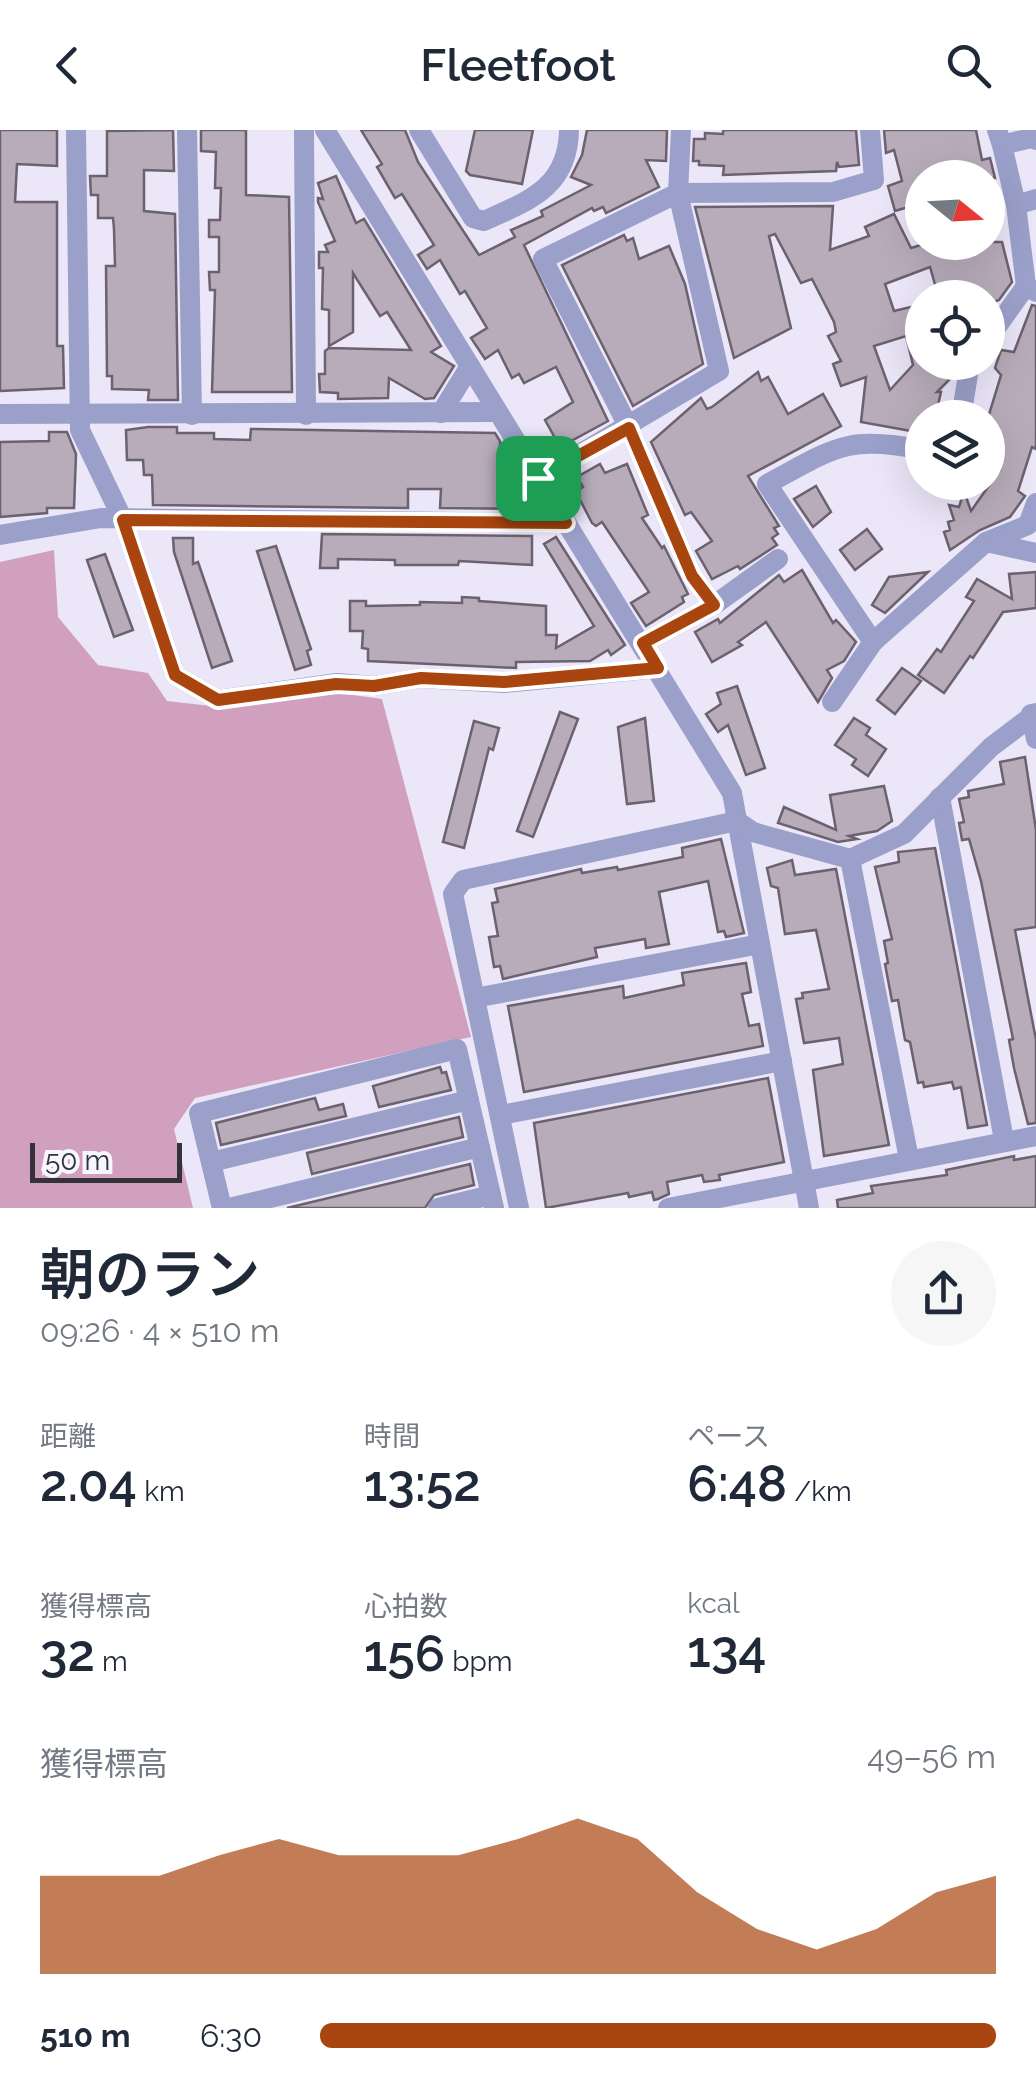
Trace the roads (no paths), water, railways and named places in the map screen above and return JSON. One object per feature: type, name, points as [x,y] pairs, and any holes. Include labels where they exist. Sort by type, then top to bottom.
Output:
[{"type":"street","points":[[76,130],[80,430],[123,520],[175,675],[218,700],[336,684],[374,686],[421,678],[504,682],[658,668]]},
{"type":"street","points":[[187,130],[192,415]]},
{"type":"street","points":[[304,130],[306,414]]},
{"type":"street","points":[[325,130],[732,793],[809,1208]]},
{"type":"street","points":[[419,130],[473,218],[484,221],[541,195],[555,180],[570,130]]},
{"type":"street","points":[[538,478],[629,428],[719,371],[678,193],[681,130]]},
{"type":"street","points":[[714,605],[692,576],[629,428],[543,258],[678,193],[833,192],[874,180],[870,130]]},
{"type":"street","points":[[1005,319],[1031,289],[1026,202],[999,138],[1036,140]]},
{"type":"street","points":[[441,412],[470,366]]},
{"type":"street","points":[[0,414],[498,412]]},
{"type":"street","points":[[873,642],[767,484],[838,446],[881,442],[905,447]]},
{"type":"street","points":[[832,702],[873,642],[986,542],[1028,525],[1036,503]]},
{"type":"street","points":[[0,535],[101,518],[566,523]]},
{"type":"street","points":[[986,542],[1036,553]]},
{"type":"street","points":[[643,643],[714,605],[778,559]]},
{"type":"street","points":[[1034,714],[1036,739]]},
{"type":"street","points":[[519,1208],[453,894],[463,880],[737,821],[753,832],[850,858],[904,834],[1034,714]]},
{"type":"street","points":[[940,797],[1004,1140]]},
{"type":"street","points":[[850,858],[909,1159]]},
{"type":"street","points":[[475,998],[760,944]]},
{"type":"street","points":[[462,1067],[484,1047]]},
{"type":"street","points":[[438,1208],[493,1202],[458,1050],[199,1113],[226,1208],[480,1147]]},
{"type":"street","points":[[501,1115],[782,1061]]},
{"type":"street","points":[[211,1162],[469,1100]]},
{"type":"street","points":[[668,1208],[1036,1136]]}]
